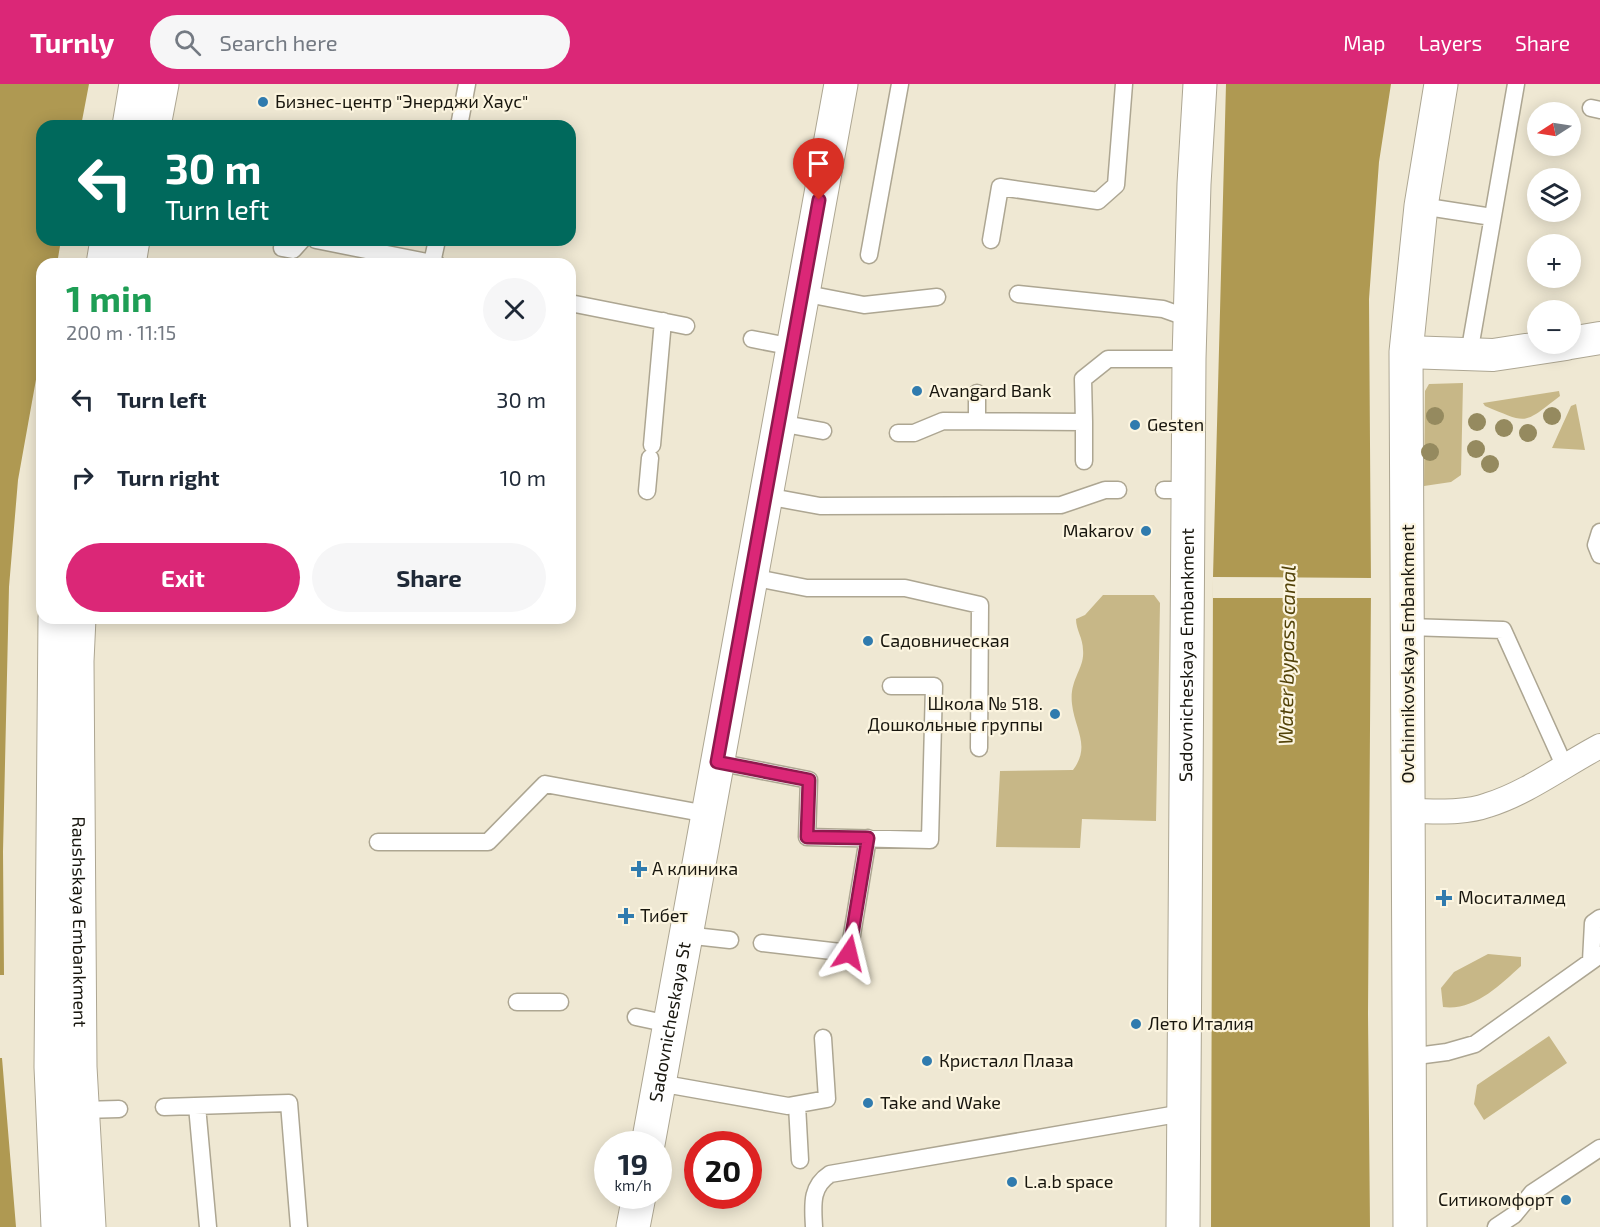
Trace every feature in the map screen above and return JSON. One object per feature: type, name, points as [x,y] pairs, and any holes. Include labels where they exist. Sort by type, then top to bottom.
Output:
[{"type":"street","points":[[130,120],[136,84]]},
{"type":"street","points":[[155,120],[162,84]]},
{"type":"street","name":"Sadovnicheskaya St","points":[[650,1131],[841,84]]},
{"type":"street","name":"Sadovnicheskaya Embankment","points":[[1183,1227],[1176,490],[1189,359],[1200,84]]},
{"type":"street","name":"Ovchinnikovskaya Embankment","points":[[1410,1227],[1406,352],[1421,206],[1441,84]]},
{"type":"street","points":[[1581,341],[1600,338]]},
{"type":"street","points":[[1406,352],[1492,355],[1527,350]]},
{"type":"street","name":"Raushskaya Embankment","points":[[56,624],[51,1067],[58,1227]]},
{"type":"street","name":"Raushskaya Embankment","points":[[79,624],[77,685],[82,1110],[89,1227]]},
{"type":"street","points":[[1409,811],[1466,810],[1487,806],[1509,797],[1600,746]]},
{"type":"street","points":[[633,1227],[636,1209]]},
{"type":"lane","points":[[460,120],[467,84]]},
{"type":"lane","points":[[869,255],[900,84]]},
{"type":"lane","points":[[991,240],[1000,187],[1098,201],[1116,185],[1124,84]]},
{"type":"lane","points":[[1469,354],[1516,84]]},
{"type":"lane","points":[[1421,206],[1492,217]]},
{"type":"lane","points":[[346,246],[405,258]]},
{"type":"lane","points":[[802,293],[864,304],[937,297]]},
{"type":"lane","points":[[1018,294],[1163,309],[1177,314],[1191,312]]},
{"type":"lane","points":[[576,304],[686,326]]},
{"type":"lane","points":[[648,491],[663,321]]},
{"type":"lane","points":[[752,339],[793,346]]},
{"type":"lane","points":[[1084,461],[1083,379],[1108,359],[1189,359]]},
{"type":"lane","points":[[977,393],[977,421]]},
{"type":"lane","points":[[898,433],[914,433],[943,421],[1084,422]]},
{"type":"lane","points":[[779,423],[823,431]]},
{"type":"lane","points":[[766,496],[820,506],[1060,505],[1084,488],[1118,490]]},
{"type":"lane","points":[[1600,532],[1596,545],[1600,555]]},
{"type":"lane","points":[[751,577],[807,588],[905,588],[980,605],[979,748]]},
{"type":"lane","points":[[1408,627],[1503,630],[1564,765]]},
{"type":"lane","points":[[717,762],[809,780],[807,837],[930,840],[934,686],[891,686]]},
{"type":"lane","points":[[378,842],[488,842],[545,784],[707,814]]},
{"type":"lane","points":[[762,943],[849,953],[868,838]]},
{"type":"lane","points":[[1408,1057],[1447,1053],[1475,1044],[1596,958],[1593,923],[1600,918]]},
{"type":"lane","points":[[685,935],[730,940]]},
{"type":"lane","points":[[517,1002],[560,1002]]},
{"type":"lane","points":[[636,1017],[669,1024]]},
{"type":"lane","points":[[659,1083],[788,1106],[827,1099],[823,1038]]},
{"type":"lane","points":[[164,1107],[289,1103],[299,1227]]},
{"type":"lane","points":[[797,1105],[800,1160]]},
{"type":"lane","points":[[197,1106],[208,1227]]},
{"type":"lane","points":[[82,1110],[119,1109]]},
{"type":"lane","points":[[814,1227],[813,1194],[823,1179],[830,1174],[1183,1113]]},
{"type":"lane","points":[[1496,1227],[1514,1215],[1532,1193],[1600,1148]]},
{"type":"shaded area","points":[[1463,383],[1461,475],[1451,482],[1424,486],[1425,391],[1429,384]]},
{"type":"shaded area","points":[[1559,391],[1560,396],[1525,419],[1510,416],[1485,406],[1483,403]]},
{"type":"shaded area","points":[[1576,404],[1585,450],[1552,448],[1571,406]]},
{"type":"shaded area","points":[[1103,595],[1154,595],[1160,603],[1156,821],[1082,819],[1080,848],[996,847],[1000,771],[1073,770],[1078,761],[1081,745],[1072,695],[1082,663],[1083,650],[1076,619],[1085,615]]},
{"type":"shaded area","points":[[1488,954],[1521,957],[1521,966],[1495,989],[1476,1001],[1454,1007],[1443,1007],[1441,988],[1454,972]]},
{"type":"shaded area","points":[[1549,1036],[1567,1063],[1484,1120],[1474,1104],[1477,1085]]},
{"type":"water","points":[[0,84],[89,84],[82,120],[36,120],[36,246],[60,246],[58,258],[36,258],[36,380],[18,480],[9,587],[3,852],[4,975],[0,975]]},
{"type":"water","name":"Water bypass canal","points":[[1226,84],[1391,84],[1379,162],[1369,299],[1370,1227],[1211,1227],[1213,577]]},
{"type":"water","points":[[0,1058],[2,1058],[16,1227],[0,1227]]},
{"type":"pier","points":[[1213,577],[1371,578],[1371,598],[1213,598]]},
{"type":"place","name":"Бизнес-центр \"Энерджи Хаус\"","points":[[263,102]]},
{"type":"place","name":"Avangard Bank","points":[[917,391]]},
{"type":"place","name":"Gesten","points":[[1135,425]]},
{"type":"place","name":"Makarov","points":[[1146,531]]},
{"type":"place","name":"Садовническая","points":[[868,641]]},
{"type":"place","name":"Школа № 518. Дошкольные группы","points":[[1055,714]]},
{"type":"place","name":"А клиника","points":[[639,869]]},
{"type":"place","name":"Моситалмед","points":[[1444,898]]},
{"type":"place","name":"Тибет","points":[[626,916]]},
{"type":"place","name":"Лето Италия","points":[[1136,1024]]},
{"type":"place","name":"Кристалл Плаза","points":[[927,1061]]},
{"type":"place","name":"Take and Wake","points":[[868,1103]]},
{"type":"place","name":"L.a.b space","points":[[1012,1182]]},
{"type":"place","name":"Ситикомфорт","points":[[1566,1200]]},
{"type":"route","points":[[819,200],[717,762],[809,780],[807,837],[868,838],[849,953]]}]
